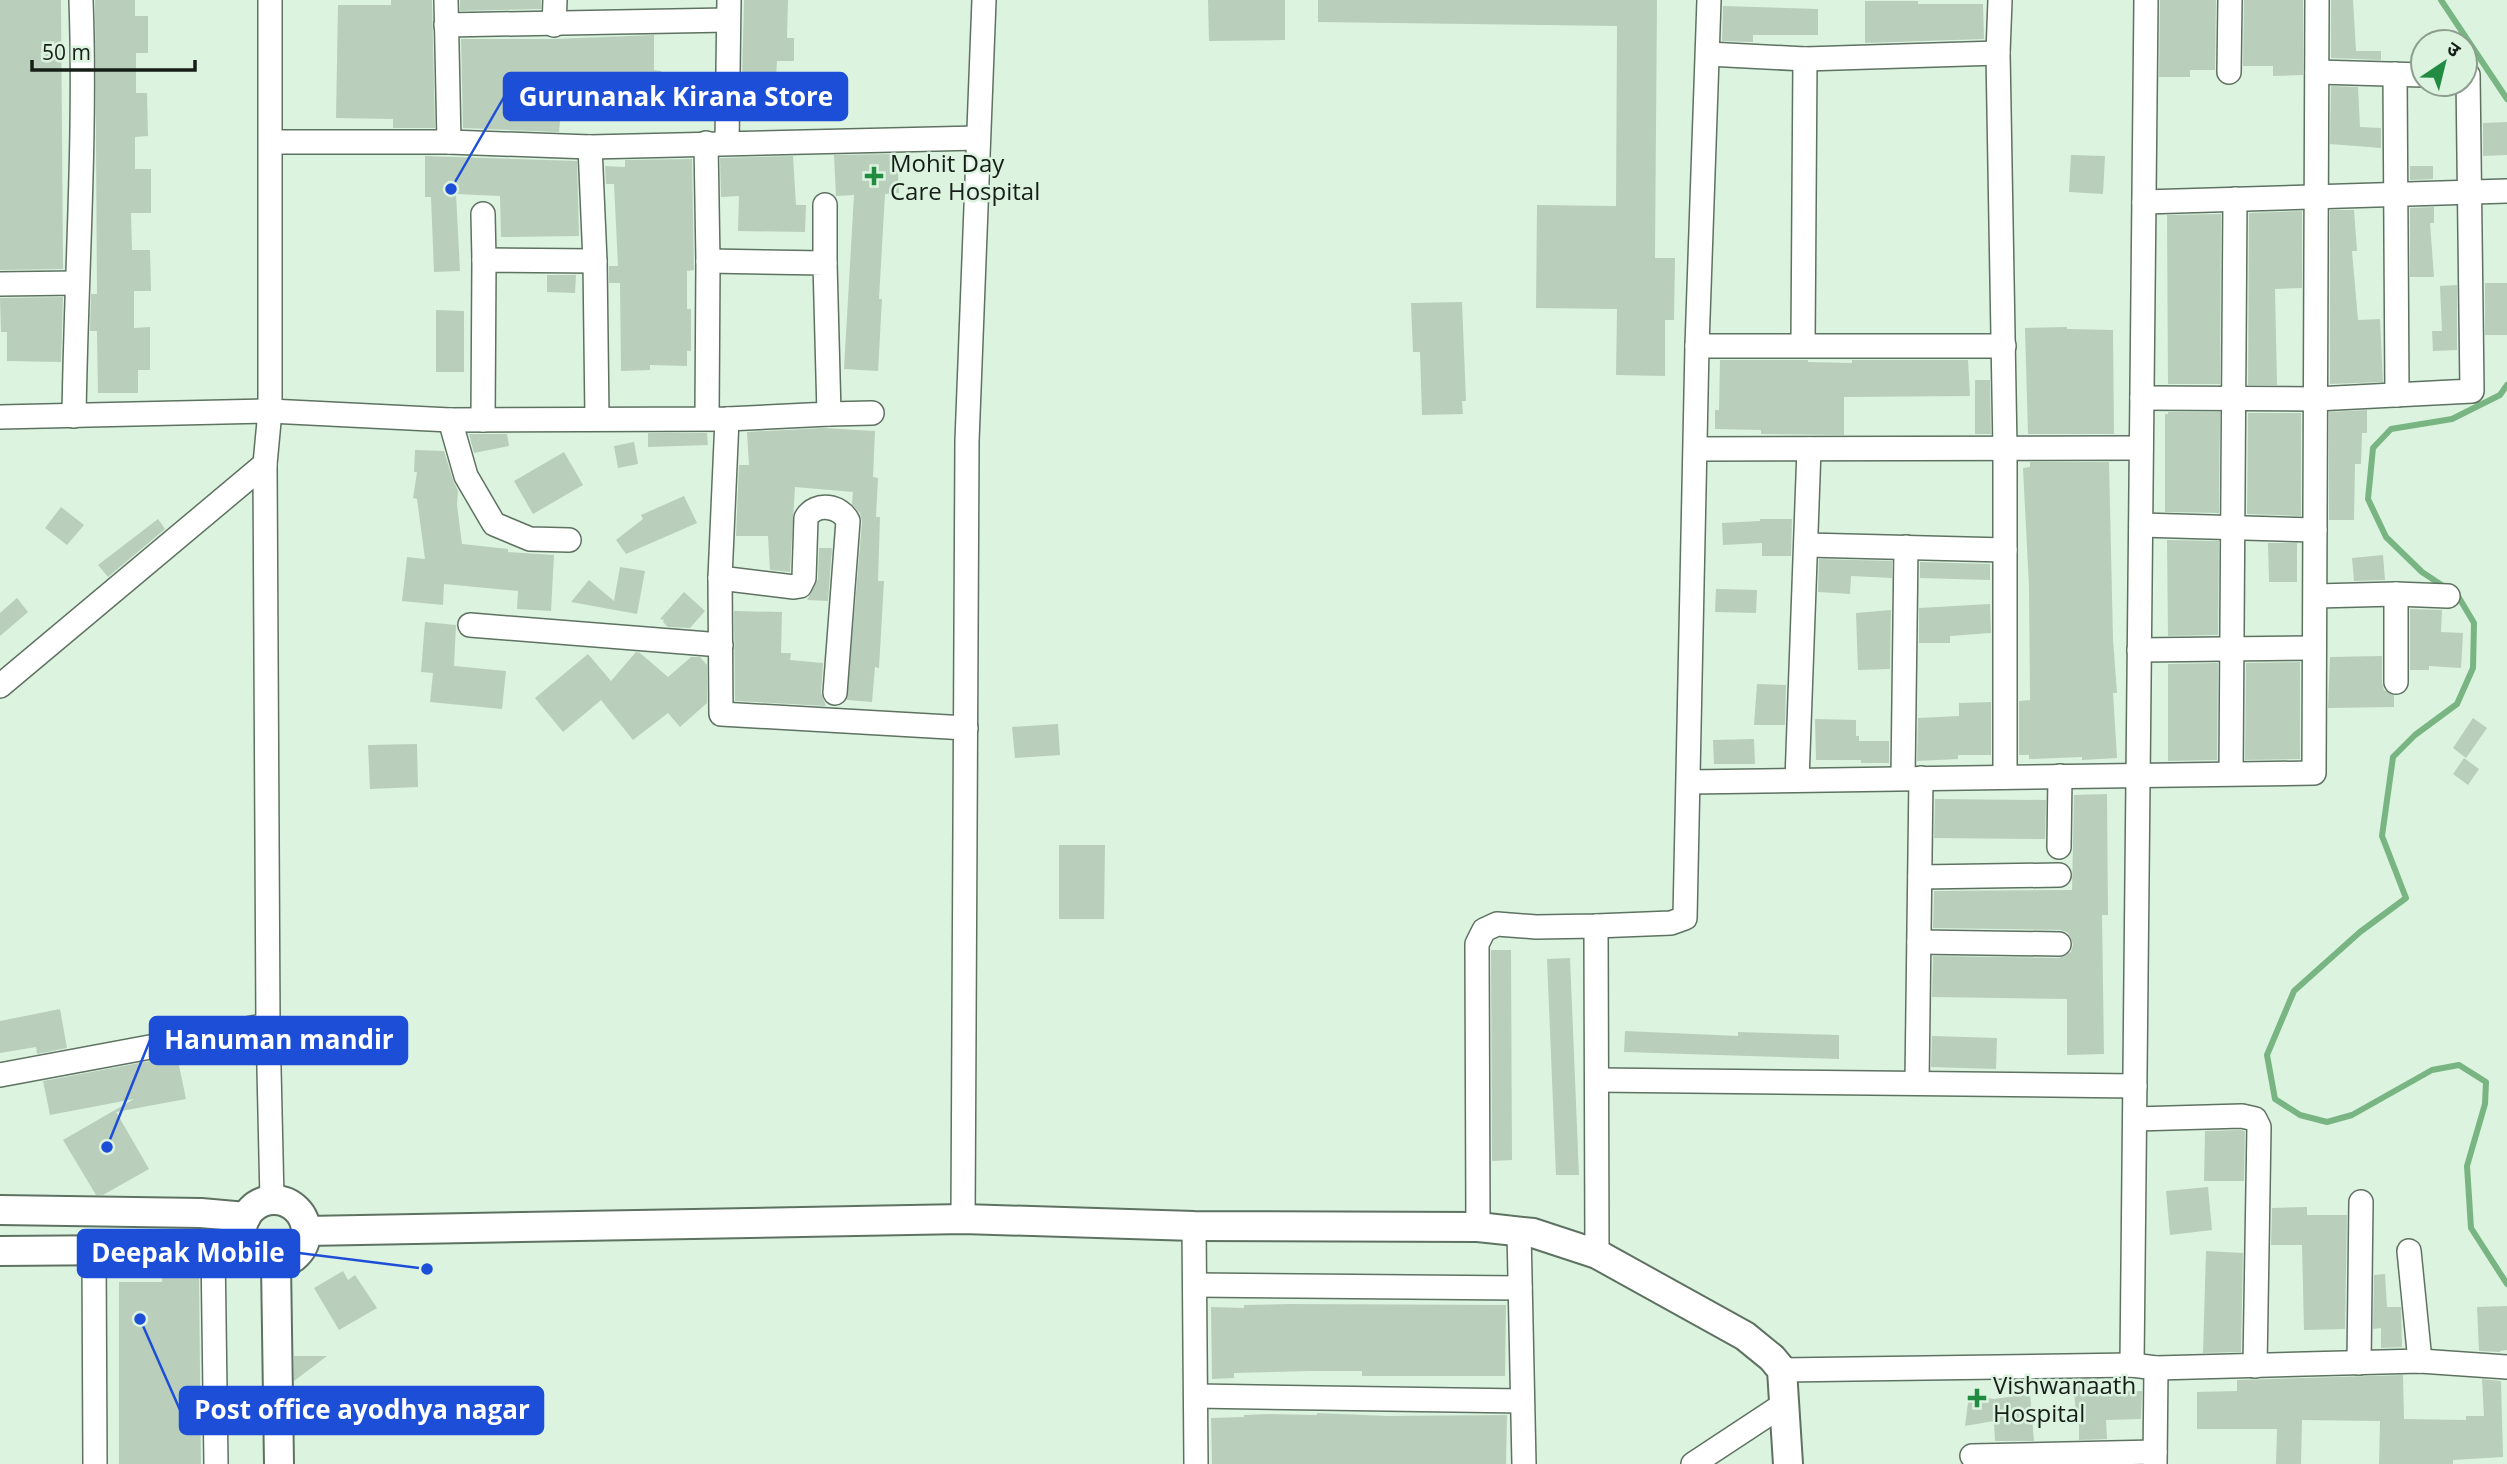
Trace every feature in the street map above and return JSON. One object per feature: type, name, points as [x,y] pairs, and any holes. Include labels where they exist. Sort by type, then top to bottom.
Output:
[{"type":"street","points":[[74,416],[84,83],[81,0]]},
{"type":"street","points":[[270,0],[270,411],[265,464],[268,1025],[272,1200]]},
{"type":"street","points":[[446,0],[449,142]]},
{"type":"street","points":[[554,25],[555,0]]},
{"type":"street","points":[[963,1219],[967,442],[984,0]]},
{"type":"street","points":[[1478,1227],[1477,944],[1485,930],[1497,924],[1536,927],[1596,926],[1671,923],[1685,918],[1697,346],[1709,0]]},
{"type":"street","points":[[2000,0],[1998,53],[2005,449],[2005,777]]},
{"type":"street","points":[[2132,1365],[2146,0]]},
{"type":"street","points":[[2229,72],[2230,0]]},
{"type":"street","points":[[1689,782],[2314,773],[2317,0]]},
{"type":"street","points":[[446,25],[554,25],[728,10],[708,261],[717,418],[721,714],[966,727]]},
{"type":"street","points":[[1708,54],[1805,59],[1998,53]]},
{"type":"street","points":[[1803,344],[1805,59]]},
{"type":"street","points":[[2317,72],[2409,74]]},
{"type":"street","points":[[2395,74],[2397,395]]},
{"type":"street","points":[[2141,398],[2316,399],[2472,391],[2468,98]]},
{"type":"street","points":[[271,142],[449,142],[590,147],[978,138]]},
{"type":"street","points":[[590,147],[597,418]]},
{"type":"street","points":[[2144,202],[2507,191]]},
{"type":"street","points":[[2231,773],[2235,199]]},
{"type":"street","points":[[825,205],[828,414]]},
{"type":"street","points":[[483,214],[483,420]]},
{"type":"street","points":[[484,260],[595,261]]},
{"type":"street","points":[[708,261],[825,263]]},
{"type":"street","points":[[0,284],[76,283]]},
{"type":"street","points":[[1697,346],[2004,346]]},
{"type":"street","points":[[0,417],[270,411],[483,420],[717,418],[872,413]]},
{"type":"street","points":[[450,420],[466,476],[494,524],[530,539],[569,540]]},
{"type":"street","points":[[1696,449],[2141,448]]},
{"type":"street","points":[[1797,780],[1809,449]]},
{"type":"street","points":[[0,686],[265,464]]},
{"type":"street","points":[[720,578],[800,586],[804,578],[806,518],[817,508],[836,509],[844,513],[848,521],[835,693]]},
{"type":"street","points":[[2141,525],[2315,530]]},
{"type":"street","points":[[1807,545],[2005,550]]},
{"type":"street","points":[[1906,547],[1912,778],[1920,877],[1917,1082]]},
{"type":"street","points":[[2396,594],[2396,682]]},
{"type":"street","points":[[2316,596],[2448,596]]},
{"type":"street","points":[[470,625],[721,645]]},
{"type":"street","points":[[2139,650],[2315,648]]},
{"type":"street","points":[[2059,846],[2060,776]]},
{"type":"street","points":[[1920,877],[2059,875]]},
{"type":"street","points":[[1596,926],[1597,1254]]},
{"type":"street","points":[[1919,943],[2059,944]]},
{"type":"street","points":[[0,1075],[268,1025]]},
{"type":"street","points":[[1597,1080],[2134,1086]]},
{"type":"street","points":[[2135,1119],[2242,1116],[2255,1119],[2259,1127],[2255,1366]]},
{"type":"street","points":[[262,1202],[285,1202],[296,1209],[303,1219],[306,1231],[301,1250],[294,1257],[276,1264],[255,1257],[243,1238],[246,1217],[262,1202]]},
{"type":"street","points":[[2359,1363],[2361,1202]]},
{"type":"street","points":[[0,1210],[201,1213],[246,1217]]},
{"type":"street","points":[[306,1231],[963,1219],[1194,1226],[1478,1227],[1519,1231],[1597,1254],[1745,1336],[1772,1358],[1782,1370],[1788,1464]]},
{"type":"street","points":[[1194,1226],[1196,1464]]},
{"type":"street","points":[[1519,1231],[1524,1464]]},
{"type":"street","points":[[0,1251],[247,1248]]},
{"type":"street","points":[[213,1249],[216,1464]]},
{"type":"street","points":[[94,1251],[95,1464]]},
{"type":"street","points":[[2409,1251],[2420,1361]]},
{"type":"street","points":[[276,1264],[279,1464]]},
{"type":"street","points":[[1195,1284],[1520,1288]]},
{"type":"street","points":[[1782,1370],[2132,1365],[2156,1368],[2420,1361],[2507,1367]]},
{"type":"street","points":[[1972,1456],[2155,1458],[2156,1368]]},
{"type":"street","points":[[1196,1396],[1522,1401]]},
{"type":"street","points":[[1693,1464],[1784,1404]]},
{"type":"building","points":[[0,0],[61,0],[63,269],[0,270]]},
{"type":"building","points":[[95,0],[135,0],[135,16],[148,16],[148,53],[136,53],[136,93],[147,93],[148,136],[135,137],[135,169],[151,169],[151,213],[131,213],[132,250],[150,250],[151,291],[134,291],[134,328],[150,327],[150,370],[138,370],[138,393],[98,393],[97,331],[90,331],[91,294],[97,294]]},
{"type":"building","points":[[391,0],[432,0],[435,128],[393,128],[393,119],[336,118],[338,5],[391,5]]},
{"type":"building","points":[[460,0],[541,0],[541,9],[460,11]]},
{"type":"building","points":[[744,0],[788,0],[787,38],[794,38],[794,61],[777,61],[776,78],[742,77]]},
{"type":"building","points":[[1208,0],[1285,0],[1285,40],[1209,41]]},
{"type":"building","points":[[1318,0],[1657,0],[1655,258],[1675,258],[1674,320],[1665,320],[1665,376],[1616,375],[1617,309],[1536,308],[1537,205],[1616,206],[1617,26],[1318,22]]},
{"type":"building","points":[[2160,0],[2216,0],[2215,70],[2190,70],[2190,77],[2159,77]]},
{"type":"building","points":[[2244,0],[2303,0],[2303,75],[2273,76],[2273,66],[2243,66]]},
{"type":"building","points":[[2331,0],[2353,0],[2356,51],[2381,51],[2381,60],[2331,58]]},
{"type":"building","points":[[1865,1],[1983,4],[1984,39],[1865,43]]},
{"type":"building","points":[[1723,6],[1818,9],[1818,35],[1753,35],[1753,42],[1722,41]]},
{"type":"building","points":[[654,35],[654,70],[661,73],[712,73],[712,121],[666,121],[666,113],[627,112],[627,117],[584,115],[584,121],[560,121],[559,132],[463,128],[461,39]]},
{"type":"building","points":[[2331,86],[2358,87],[2360,127],[2381,128],[2381,148],[2330,144]]},
{"type":"building","points":[[2507,122],[2507,155],[2483,156],[2483,123]]},
{"type":"building","points":[[897,154],[899,193],[885,194],[878,371],[844,369],[854,195],[836,196],[834,155]]},
{"type":"building","points":[[2071,155],[2105,156],[2103,194],[2069,192]]},
{"type":"building","points":[[425,156],[577,161],[579,236],[501,237],[500,196],[456,194],[460,271],[434,272],[431,197],[425,197]]},
{"type":"building","points":[[793,156],[796,205],[806,205],[805,232],[738,231],[739,196],[721,197],[720,158]]},
{"type":"building","points":[[692,159],[694,270],[687,271],[691,351],[687,351],[687,366],[650,365],[650,370],[621,371],[620,283],[609,283],[609,266],[618,266],[614,184],[606,184],[605,166],[625,167],[625,160]]},
{"type":"building","points":[[2410,166],[2433,166],[2433,179],[2410,180]]},
{"type":"building","points":[[2434,207],[2434,223],[2430,223],[2434,277],[2410,277],[2410,208]]},
{"type":"building","points":[[2330,210],[2354,210],[2357,251],[2352,251],[2358,320],[2380,319],[2383,382],[2330,384]]},
{"type":"building","points":[[2302,211],[2302,288],[2275,289],[2277,385],[2248,385],[2249,213]]},
{"type":"building","points":[[2221,214],[2220,384],[2168,384],[2167,215]]},
{"type":"building","points":[[547,275],[576,275],[575,293],[547,292]]},
{"type":"building","points":[[2485,283],[2507,283],[2507,335],[2485,335]]},
{"type":"building","points":[[2457,285],[2457,350],[2433,351],[2432,331],[2442,331],[2440,286]]},
{"type":"building","points":[[63,297],[61,362],[7,361],[7,332],[1,332],[0,298]]},
{"type":"building","points":[[1462,302],[1466,401],[1462,401],[1463,414],[1422,415],[1420,352],[1413,352],[1411,303]]},
{"type":"building","points":[[436,310],[464,311],[464,372],[436,372]]},
{"type":"building","points":[[2025,328],[2113,330],[2114,434],[2028,434]]},
{"type":"building","points":[[1720,360],[1852,363],[1852,360],[1968,360],[1970,396],[1844,397],[1844,435],[1761,434],[1761,430],[1715,429],[1715,410],[1719,410]]},
{"type":"building","points":[[1975,380],[1990,380],[1991,434],[1975,434]]},
{"type":"building","points":[[2367,410],[2367,433],[2362,433],[2361,464],[2355,464],[2354,520],[2329,520],[2329,412]]},
{"type":"building","points":[[2220,412],[2219,513],[2165,512],[2165,414]]},
{"type":"building","points":[[2248,413],[2301,413],[2301,516],[2247,514]]},
{"type":"building","points":[[824,428],[875,431],[873,477],[878,478],[876,517],[880,517],[878,581],[884,581],[879,668],[875,667],[872,702],[847,700],[862,522],[860,513],[852,504],[853,492],[795,487],[790,572],[770,570],[768,536],[736,536],[739,465],[749,465],[747,432]]},
{"type":"building","points":[[648,433],[707,433],[708,445],[648,447]]},
{"type":"building","points":[[469,434],[507,434],[509,446],[474,453]]},
{"type":"building","points":[[634,442],[638,464],[618,468],[614,446]]},
{"type":"building","points":[[415,450],[444,451],[458,491],[462,544],[508,549],[508,552],[554,555],[551,611],[517,609],[518,591],[444,584],[443,605],[402,601],[407,557],[425,559],[417,499],[413,498],[417,472],[414,472]]},
{"type":"building","points":[[564,452],[583,485],[533,514],[514,481]]},
{"type":"building","points":[[2030,462],[2109,462],[2113,639],[2117,693],[2113,693],[2117,758],[2029,759],[2029,755],[2019,755],[2019,701],[2030,700],[2029,587],[2023,468],[2030,467]]},
{"type":"building","points":[[684,496],[697,523],[626,554],[616,540],[643,519],[641,515]]},
{"type":"building","points":[[61,507],[84,525],[67,545],[45,528]]},
{"type":"building","points":[[158,519],[165,529],[108,577],[98,565]]},
{"type":"building","points":[[1792,519],[1791,556],[1762,556],[1762,543],[1723,545],[1722,523]]},
{"type":"building","points":[[2167,540],[2219,541],[2218,635],[2168,636]]},
{"type":"building","points":[[2268,543],[2297,543],[2297,582],[2269,582]]},
{"type":"building","points":[[819,548],[832,548],[828,601],[807,600],[818,579]]},
{"type":"building","points":[[2383,555],[2385,580],[2354,581],[2352,558]]},
{"type":"building","points":[[1819,559],[1892,561],[1892,578],[1851,576],[1850,594],[1818,592]]},
{"type":"building","points":[[1920,562],[1990,564],[1990,580],[1920,578]]},
{"type":"building","points":[[620,567],[645,571],[637,614],[571,602],[589,580],[614,601]]},
{"type":"building","points":[[1716,589],[1757,590],[1756,613],[1715,612]]},
{"type":"building","points":[[684,592],[705,611],[690,628],[668,627],[664,620],[660,619]]},
{"type":"building","points":[[17,598],[28,612],[0,636],[0,613]]},
{"type":"building","points":[[1990,604],[1991,633],[1950,636],[1950,643],[1919,643],[1919,608]]},
{"type":"building","points":[[2410,609],[2442,610],[2441,632],[2463,633],[2461,668],[2429,666],[2429,670],[2410,670]]},
{"type":"building","points":[[1891,610],[1890,669],[1858,670],[1856,613]]},
{"type":"building","points":[[734,611],[782,612],[781,653],[791,653],[790,660],[823,663],[821,693],[826,706],[735,701]]},
{"type":"building","points":[[425,622],[456,625],[454,666],[506,671],[502,709],[430,702],[433,673],[421,672]]},
{"type":"building","points":[[636,652],[668,677],[691,657],[700,657],[707,665],[707,703],[680,727],[668,713],[633,740],[601,700],[563,732],[535,698],[588,654],[611,681]]},
{"type":"building","points":[[2382,656],[2382,683],[2384,690],[2394,695],[2394,707],[2328,708],[2330,657]]},
{"type":"building","points":[[2300,662],[2300,759],[2245,760],[2246,663]]},
{"type":"building","points":[[2218,663],[2217,760],[2168,761],[2168,664]]},
{"type":"building","points":[[1757,684],[1786,685],[1785,725],[1754,725]]},
{"type":"building","points":[[1991,702],[1991,755],[1958,755],[1958,759],[1917,761],[1918,718],[1959,716],[1959,703]]},
{"type":"building","points":[[2473,718],[2487,728],[2466,758],[2453,748]]},
{"type":"building","points":[[1815,719],[1856,720],[1856,736],[1859,736],[1859,741],[1889,741],[1889,763],[1816,760]]},
{"type":"building","points":[[1058,724],[1060,755],[1015,758],[1012,727]]},
{"type":"building","points":[[1754,739],[1755,764],[1714,764],[1713,740]]},
{"type":"building","points":[[417,744],[418,787],[370,789],[368,745]]},
{"type":"building","points":[[2464,758],[2479,769],[2468,785],[2453,774]]},
{"type":"building","points":[[2107,794],[2108,915],[2102,915],[2104,1054],[2067,1055],[2067,999],[1932,997],[1933,956],[2059,958],[2071,952],[2071,938],[2067,932],[2060,930],[1933,928],[1934,891],[2072,890],[2074,795]]},
{"type":"building","points":[[1935,799],[2046,800],[2045,839],[1934,838]]},
{"type":"building","points":[[1059,845],[1105,845],[1104,919],[1059,919]]},
{"type":"building","points":[[1491,950],[1511,950],[1512,1160],[1492,1161]]},
{"type":"building","points":[[1570,958],[1579,1175],[1556,1175],[1547,959]]},
{"type":"building","points":[[60,1009],[67,1048],[37,1054],[36,1047],[0,1053],[0,1021]]},
{"type":"building","points":[[1625,1031],[1738,1036],[1738,1032],[1839,1035],[1839,1059],[1624,1052]]},
{"type":"building","points":[[1932,1036],[1997,1038],[1996,1069],[1931,1067]]},
{"type":"building","points":[[177,1056],[186,1099],[116,1112],[115,1110],[134,1099],[50,1115],[43,1081]]},
{"type":"building","points":[[115,1110],[149,1169],[103,1195],[96,1195],[63,1140]]},
{"type":"building","points":[[2205,1131],[2245,1131],[2244,1181],[2204,1181]]},
{"type":"building","points":[[2208,1187],[2212,1230],[2170,1235],[2166,1191]]},
{"type":"building","points":[[2307,1207],[2307,1215],[2347,1215],[2345,1329],[2304,1330],[2302,1245],[2271,1245],[2272,1208]]},
{"type":"building","points":[[2206,1251],[2243,1253],[2241,1352],[2203,1353]]},
{"type":"building","points":[[343,1271],[348,1280],[355,1275],[377,1308],[339,1330],[314,1288]]},
{"type":"building","points":[[162,1274],[199,1275],[201,1464],[119,1464],[119,1282],[162,1282]]},
{"type":"building","points":[[2385,1274],[2387,1307],[2401,1307],[2402,1347],[2381,1348],[2381,1328],[2373,1329],[2374,1275]]},
{"type":"building","points":[[1244,1305],[1506,1305],[1505,1376],[1362,1376],[1362,1371],[1311,1371],[1234,1373],[1234,1378],[1212,1379],[1211,1307],[1244,1308]]},
{"type":"building","points":[[2507,1306],[2507,1350],[2479,1351],[2477,1307]]},
{"type":"building","points":[[294,1356],[327,1356],[294,1381]]},
{"type":"building","points":[[2403,1375],[2404,1419],[2466,1420],[2466,1416],[2484,1416],[2482,1379],[2501,1381],[2503,1457],[2453,1460],[2453,1464],[2379,1464],[2380,1421],[2302,1420],[2301,1464],[2276,1464],[2277,1429],[2197,1429],[2197,1392],[2237,1391],[2237,1380]]},
{"type":"building","points":[[2098,1379],[2099,1392],[2142,1391],[2141,1419],[2106,1420],[2107,1439],[2079,1440],[2079,1414],[2076,1414],[2073,1380]]},
{"type":"building","points":[[2030,1394],[2034,1441],[1995,1441],[1994,1421],[1965,1426],[1969,1395],[1994,1399]]},
{"type":"building","points":[[1317,1413],[1387,1416],[1507,1415],[1506,1464],[1212,1464],[1211,1418]]},
{"type":"waterway","points":[[2441,0],[2507,99]]},
{"type":"waterway","points":[[2507,385],[2500,395],[2452,419],[2391,429],[2373,448],[2368,499],[2386,537],[2422,572],[2458,596],[2474,623],[2473,668],[2457,704],[2415,735],[2393,757],[2382,836],[2406,898],[2360,932],[2294,991],[2267,1055],[2275,1099],[2300,1115],[2327,1122],[2352,1115],[2432,1070],[2459,1065],[2486,1082],[2485,1104],[2467,1166],[2471,1228],[2507,1284]]},
{"type":"place","name":"Mohit Day Care Hospital","points":[[874,176]]},
{"type":"place","name":"Gurunanak Kirana Store","points":[[451,189]]},
{"type":"place","name":"Hanuman mandir","points":[[107,1147]]},
{"type":"place","name":"Deepak Mobile","points":[[427,1269]]},
{"type":"place","name":"Post office ayodhya nagar","points":[[140,1319]]},
{"type":"place","name":"Vishwanaath Hospital","points":[[1977,1398]]}]
